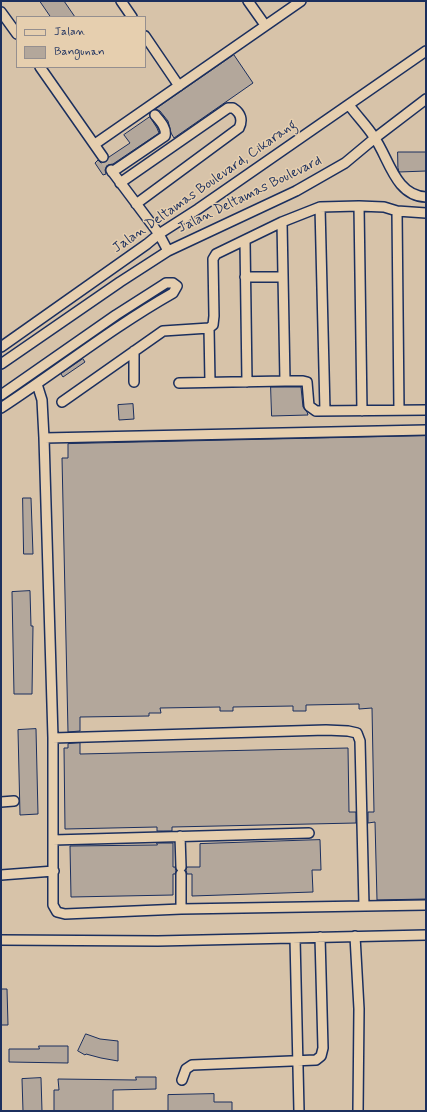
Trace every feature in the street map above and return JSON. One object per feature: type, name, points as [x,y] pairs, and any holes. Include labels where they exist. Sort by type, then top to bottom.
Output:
[{"type":"street","points":[[121,1],[131,16]]},
{"type":"street","points":[[248,1],[265,25]]},
{"type":"street","points":[[95,144],[301,1]]},
{"type":"street","points":[[1,12],[16,33]]},
{"type":"street","points":[[146,37],[179,86]]},
{"type":"street","name":"Jalan Deltamas Boulevard, Cikarang","points":[[1,347],[159,234],[198,209],[426,51]]},
{"type":"street","points":[[41,68],[103,157]]},
{"type":"street","name":"Jalan Deltamas Boulevard","points":[[1,364],[120,282],[168,251],[296,191],[345,163],[426,99]]},
{"type":"street","points":[[349,105],[375,138],[396,177],[406,191],[415,196],[426,197]]},
{"type":"street","points":[[120,183],[228,108],[232,108],[239,113],[242,118],[242,123],[239,128],[136,204]]},
{"type":"street","points":[[155,115],[165,129],[165,136],[112,171],[159,234],[168,251]]},
{"type":"street","points":[[359,206],[362,411]]},
{"type":"street","points":[[210,382],[209,328],[214,321],[214,257],[216,254],[282,222],[320,207],[359,206],[426,213]]},
{"type":"street","points":[[320,207],[325,411]]},
{"type":"street","points":[[397,211],[399,410]]},
{"type":"street","points":[[282,222],[285,381]]},
{"type":"street","points":[[245,241],[247,382]]},
{"type":"street","points":[[245,277],[283,277]]},
{"type":"street","points":[[1,394],[116,315],[166,283],[173,283],[177,286],[173,293],[118,327],[1,408]]},
{"type":"street","points":[[62,402],[166,330],[209,328]]},
{"type":"street","points":[[134,351],[134,382]]},
{"type":"street","points":[[179,383],[306,381],[308,384],[309,406],[316,411],[426,410]]},
{"type":"street","points":[[37,384],[42,400],[44,438],[53,738],[54,904],[57,912],[426,905]]},
{"type":"street","points":[[44,438],[426,430]]},
{"type":"street","points":[[53,738],[326,730],[357,733],[360,741],[364,906]]},
{"type":"street","points":[[1,802],[14,801]]},
{"type":"street","points":[[53,840],[309,833]]},
{"type":"street","points":[[180,836],[181,909]]},
{"type":"street","points":[[1,875],[54,871]]},
{"type":"street","points":[[1,940],[158,941],[295,946],[320,944],[355,936],[426,935]]},
{"type":"street","points":[[355,936],[359,1009],[358,1111]]},
{"type":"street","points":[[182,1080],[186,1069],[192,1065],[316,1060],[321,1056],[323,1048],[320,944]]},
{"type":"street","points":[[295,946],[299,1111]]},
{"type":"shaded area","points":[[1,1],[426,1],[426,1111],[1,1111]]},
{"type":"building","points":[[40,1],[64,1],[74,16],[50,16]]},
{"type":"building","points":[[234,55],[253,83],[174,138],[168,121],[160,111],[156,109]]},
{"type":"building","points":[[150,117],[159,133],[113,164],[107,165],[105,170],[106,174],[103,175],[95,163],[98,160],[101,163],[106,162],[109,157],[130,143],[124,135]]},
{"type":"building","points":[[398,152],[426,152],[426,171],[399,172]]},
{"type":"building","points":[[83,359],[85,362],[63,377],[61,374]]},
{"type":"building","points":[[271,387],[301,387],[303,407],[308,415],[272,416]]},
{"type":"building","points":[[133,404],[134,419],[119,420],[118,405]]},
{"type":"building","points":[[426,436],[426,899],[377,900],[375,822],[368,823],[368,812],[374,812],[372,708],[359,709],[359,704],[306,705],[306,711],[293,711],[293,706],[233,707],[233,711],[220,711],[220,707],[160,708],[161,713],[149,713],[149,716],[80,717],[80,731],[68,732],[62,458],[68,458],[68,444]]},
{"type":"building","points":[[23,498],[31,498],[33,554],[24,554]]},
{"type":"building","points":[[30,591],[31,626],[33,626],[32,694],[14,694],[12,592]]},
{"type":"building","points":[[36,729],[38,814],[20,815],[18,730]]},
{"type":"building","points":[[80,743],[80,754],[348,748],[349,812],[356,812],[356,823],[172,827],[172,831],[157,831],[157,827],[65,829],[64,748],[68,748],[68,744]]},
{"type":"building","points":[[320,840],[321,870],[312,870],[313,892],[192,896],[192,874],[187,874],[186,870],[187,867],[200,867],[200,844]]},
{"type":"building","points":[[157,843],[173,843],[173,867],[175,867],[176,871],[175,874],[173,874],[173,895],[71,897],[70,846],[157,845]]},
{"type":"building","points":[[1,989],[7,989],[8,1025],[1,1025]]},
{"type":"building","points":[[86,1034],[100,1039],[118,1041],[118,1061],[85,1055],[78,1051]]},
{"type":"building","points":[[39,1046],[68,1046],[68,1063],[9,1062],[9,1049],[39,1049]]},
{"type":"building","points":[[136,1077],[156,1077],[156,1089],[113,1090],[113,1111],[54,1111],[54,1090],[59,1090],[58,1079],[136,1080]]},
{"type":"building","points":[[41,1078],[42,1111],[23,1111],[22,1079]]},
{"type":"building","points":[[214,1094],[214,1102],[232,1102],[232,1111],[168,1111],[168,1095]]},
{"type":"tunnel","points":[[103,157],[111,170]]}]
